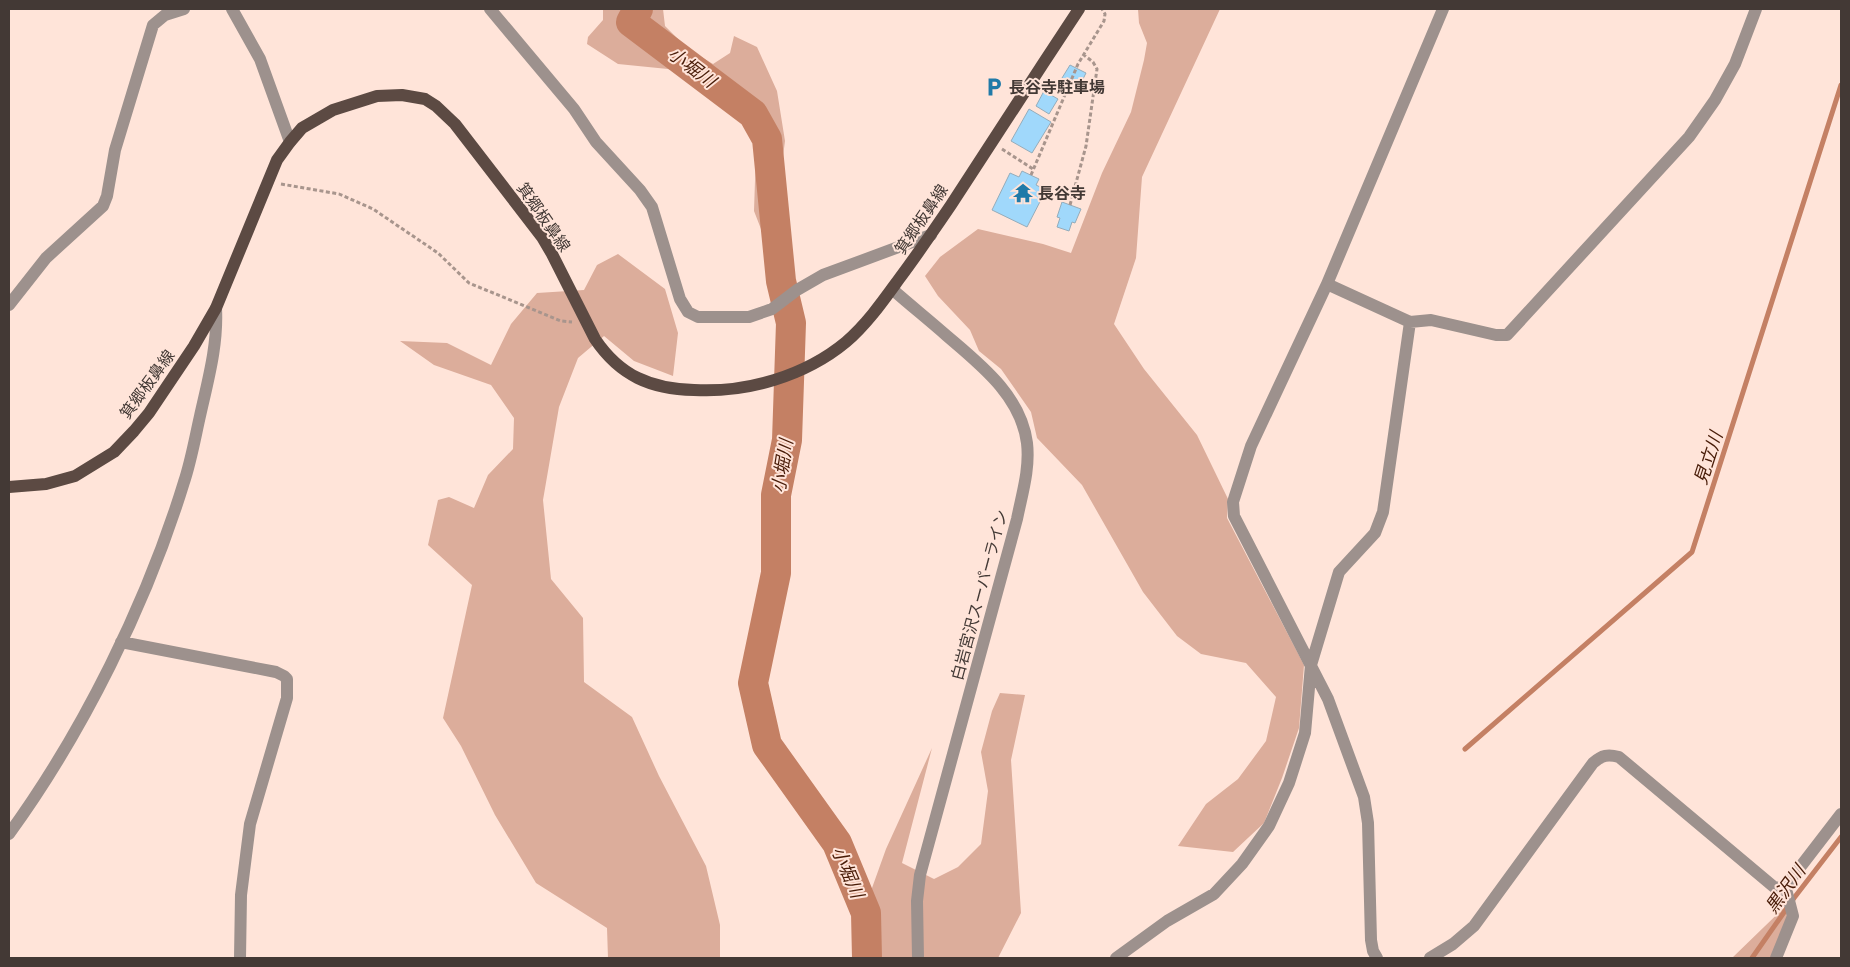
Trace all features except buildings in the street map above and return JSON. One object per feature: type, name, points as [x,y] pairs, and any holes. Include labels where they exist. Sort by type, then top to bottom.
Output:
[{"type":"main road","name":"箕郷板鼻線","points":[[9,488],[38,485],[67,478],[89,468],[114,452],[149,413],[194,346],[216,308],[277,160],[290,142],[302,128],[333,110],[377,96],[412,96],[425,100],[436,106],[456,124],[542,237],[586,324],[602,350],[621,368],[645,382],[670,389],[704,391],[748,386],[806,368],[844,343],[864,326],[931,235],[1079,9]]},
{"type":"street","points":[[9,305],[46,258],[102,206],[108,196],[115,150],[153,25],[171,11],[184,9]]},
{"type":"street","points":[[232,9],[260,59],[290,142]]},
{"type":"street","points":[[490,9],[574,109],[596,142],[640,190],[652,207],[680,299],[688,312],[693,315],[698,317],[749,316],[772,309],[797,290],[823,275],[931,235]]},
{"type":"street","points":[[1377,958],[1371,940],[1368,823],[1364,797],[1332,707],[1234,516],[1233,502],[1251,446],[1327,284],[1443,9]]},
{"type":"street","points":[[1327,284],[1410,322],[1431,320],[1503,336],[1512,331],[1689,137],[1715,100],[1736,64],[1756,9]]},
{"type":"street","name":"白岩宮沢スーパーライン","points":[[892,289],[988,371],[1007,396],[1022,421],[1027,444],[1027,467],[1017,519],[920,875],[917,901],[918,958]]},
{"type":"street","points":[[9,834],[45,781],[85,713],[120,642],[162,545],[185,482],[214,355],[217,328],[216,308]]},
{"type":"street","points":[[1116,958],[1168,921],[1214,894],[1242,864],[1269,826],[1289,783],[1305,733],[1311,665],[1339,572],[1375,533],[1383,512],[1410,322]]},
{"type":"street","points":[[120,642],[276,672],[287,679],[287,698],[250,824],[241,895],[240,958]]},
{"type":"street","points":[[1430,958],[1453,944],[1474,926],[1593,763],[1601,757],[1610,754],[1619,757],[1774,887],[1786,889]]},
{"type":"street","points":[[1776,958],[1793,916],[1786,889],[1791,879],[1841,814]]},
{"type":"path","points":[[1031,175],[1078,64],[1104,21],[1105,14],[1102,9]]},
{"type":"path","points":[[1070,205],[1086,146],[1097,69],[1093,62],[1084,55]]},
{"type":"path","points":[[992,142],[1033,169]]},
{"type":"path","points":[[268,182],[339,194],[373,210],[438,253],[469,283],[561,322],[586,324]]},
{"type":"shaded area","points":[[603,9],[663,9],[665,26],[688,49],[713,64],[730,53],[734,36],[757,47],[777,91],[785,141],[782,164],[788,204],[787,226],[791,249],[790,260],[784,266],[770,256],[754,211],[756,150],[747,121],[685,75],[668,69],[618,64],[587,44],[588,37],[603,20]]},
{"type":"shaded area","points":[[1138,9],[1220,9],[1142,177],[1136,258],[1114,324],[1144,369],[1197,435],[1228,499],[1227,518],[1304,665],[1299,728],[1282,778],[1264,823],[1233,852],[1178,846],[1206,804],[1238,779],[1266,741],[1276,697],[1246,663],[1201,654],[1177,636],[1143,592],[1082,485],[1037,438],[1031,412],[1001,369],[979,351],[970,330],[938,296],[925,276],[940,257],[978,229],[1043,244],[1071,253],[1102,173],[1131,112],[1147,43],[1139,23]]},
{"type":"shaded area","points":[[618,254],[665,289],[678,333],[673,376],[634,361],[604,336],[578,358],[559,407],[543,500],[551,579],[583,618],[584,682],[632,717],[659,776],[706,866],[720,925],[720,958],[608,958],[607,928],[536,883],[495,815],[461,746],[443,718],[472,585],[428,545],[438,500],[449,497],[474,508],[488,475],[513,449],[514,418],[491,385],[434,365],[400,341],[447,343],[491,365],[511,324],[537,293],[584,290],[597,265]]},
{"type":"shaded area","points":[[1000,693],[1025,695],[1011,760],[1021,913],[998,958],[875,958],[872,888],[886,849],[932,748],[902,863],[934,879],[958,867],[981,844],[988,791],[981,752],[992,711]]},
{"type":"shaded area","points":[[1794,898],[1775,958],[1732,958]]},
{"type":"waterway","name":"小堀川","points":[[638,9],[631,22],[753,114],[767,139],[781,281],[791,323],[787,440],[776,495],[776,573],[753,683],[767,745],[837,843],[866,913],[867,958]]},
{"type":"waterway","name":"見立川","points":[[1465,749],[1692,552],[1841,85]]},
{"type":"waterway","name":"黒沢川","points":[[1752,958],[1794,898],[1841,837]]},
{"type":"place","name":"長谷寺駐車場","points":[[994,87]]},
{"type":"place","name":"長谷寺","points":[[1023,193]]}]
